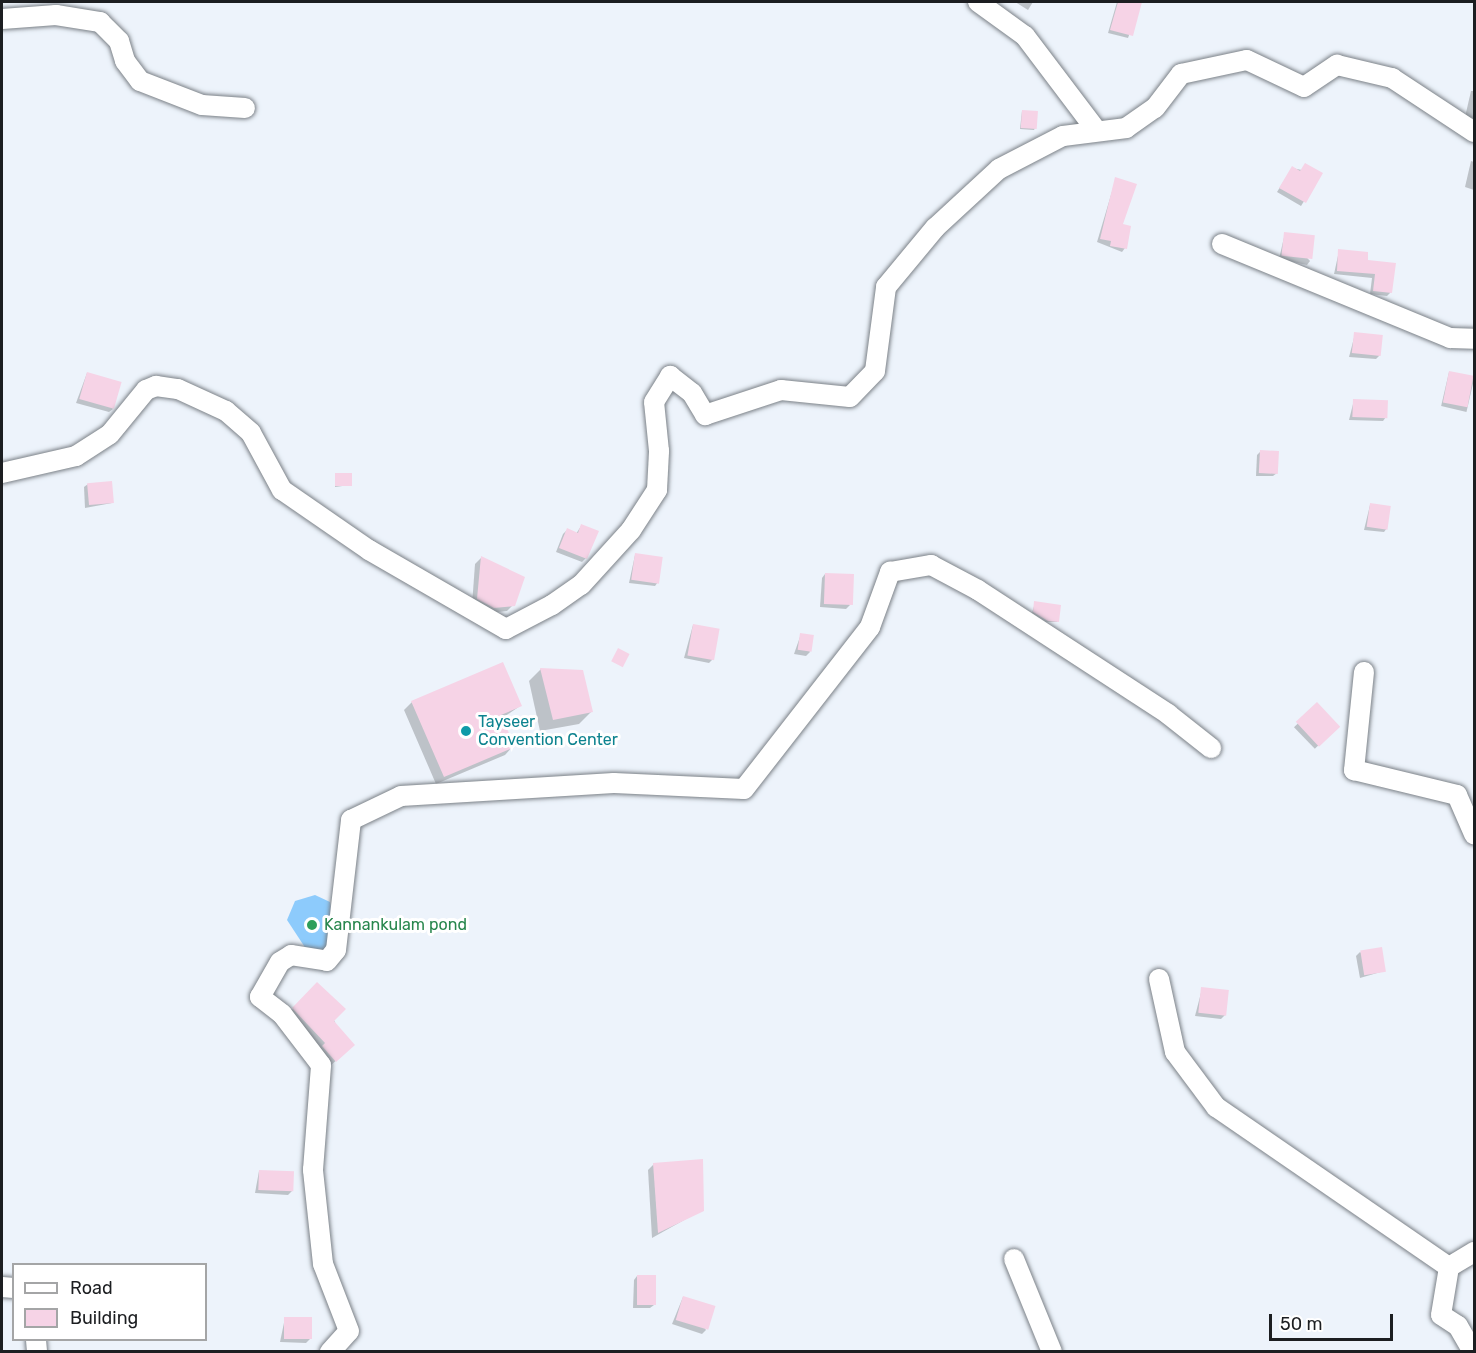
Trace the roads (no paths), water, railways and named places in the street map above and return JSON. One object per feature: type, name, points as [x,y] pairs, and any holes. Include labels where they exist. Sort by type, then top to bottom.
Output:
[{"type":"street","points":[[978,2],[1025,36],[1096,130]]},
{"type":"street","points":[[2,19],[56,15],[100,22],[119,41],[125,60],[140,81],[202,105],[244,108]]},
{"type":"street","points":[[2,473],[76,456],[110,434],[146,390],[156,386],[178,389],[226,411],[251,433],[282,490],[369,550],[506,629],[552,606],[581,585],[631,530],[657,490],[659,452],[654,402],[670,376],[692,393],[705,415],[781,390],[850,397],[875,371],[886,287],[935,228],[999,169],[1064,136],[1096,130],[1126,128],[1155,108],[1181,74],[1247,60],[1304,87],[1337,65],[1392,78],[1474,132]]},
{"type":"street","points":[[1222,244],[1450,338],[1474,339]]},
{"type":"street","points":[[330,1352],[349,1330],[323,1264],[315,1193],[313,1170],[321,1065],[282,1014],[260,997],[280,962],[291,955],[327,961],[336,950],[351,820],[401,796],[614,783],[744,789],[870,627],[890,572],[931,565],[978,590],[1168,714],[1210,748]]},
{"type":"street","points":[[1364,672],[1354,770],[1457,795],[1474,834]]},
{"type":"street","points":[[1159,979],[1175,1052],[1216,1107],[1449,1267]]},
{"type":"street","points":[[1449,1267],[1474,1252]]},
{"type":"street","points":[[1014,1259],[1052,1352]]},
{"type":"street","points":[[1449,1267],[1442,1315],[1458,1326],[1473,1352]]},
{"type":"water","points":[[315,895],[330,902],[334,943],[329,952],[310,955],[287,920],[295,901]]},
{"type":"place","name":"Tayseer Convention Center","points":[[466,731]]},
{"type":"place","name":"Kannankulam pond","points":[[312,925]]}]
